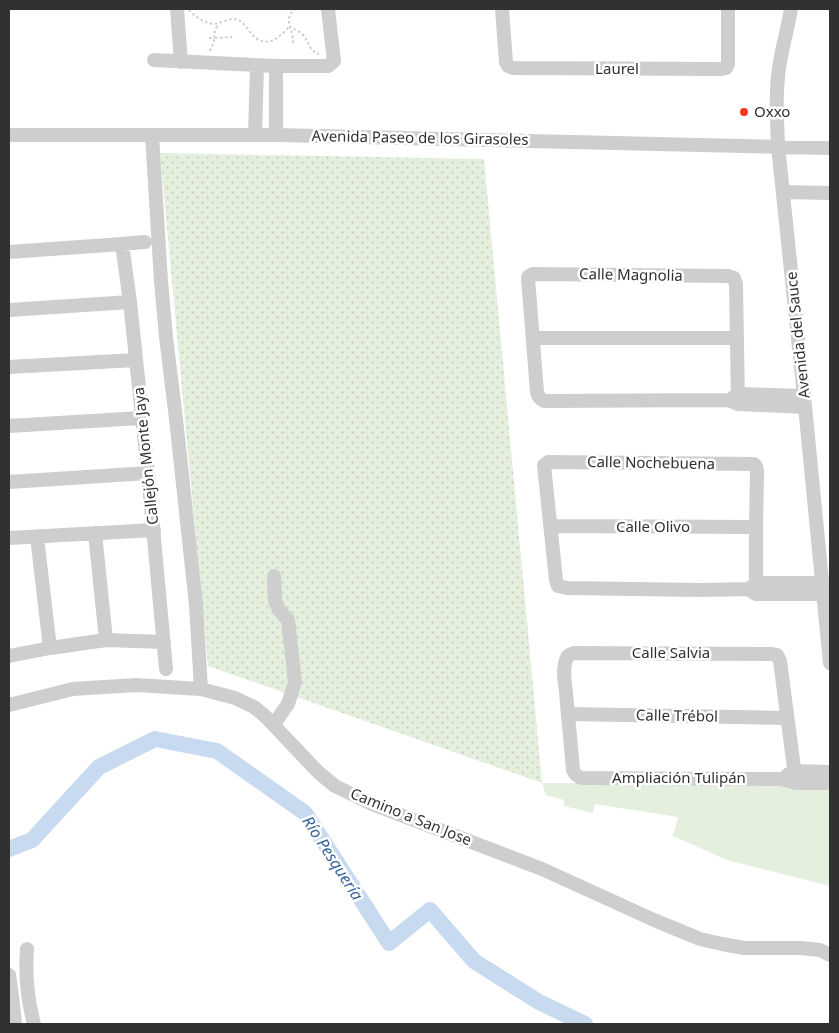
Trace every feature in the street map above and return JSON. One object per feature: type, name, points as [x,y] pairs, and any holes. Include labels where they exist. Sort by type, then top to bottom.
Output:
[{"type":"street","points":[[177,9],[180,62]]},
{"type":"street","points":[[154,60],[258,66],[328,66],[334,62],[328,9]]},
{"type":"street","name":"Laurel","points":[[502,9],[506,62],[508,66],[513,68],[721,69],[726,68],[728,64],[728,9]]},
{"type":"street","name":"Avenida del Sauce","points":[[791,9],[780,62],[776,113],[830,663]]},
{"type":"street","points":[[255,135],[258,66]]},
{"type":"street","points":[[276,66],[276,135]]},
{"type":"street","name":"Avenida Paseo de los Girasoles","points":[[9,135],[276,135],[830,148]]},
{"type":"street","points":[[152,136],[162,290],[196,605],[202,689]]},
{"type":"street","points":[[783,192],[830,193]]},
{"type":"street","points":[[9,252],[144,242]]},
{"type":"street","name":"Callejón Monte Jaya","points":[[122,244],[130,302],[154,530],[166,669]]},
{"type":"street","name":"Calle Magnolia","points":[[533,338],[528,278],[533,274],[728,276],[734,278],[736,284],[736,338]]},
{"type":"street","points":[[9,310],[130,302]]},
{"type":"street","points":[[735,399],[736,338],[533,338],[537,392],[539,398],[544,401],[735,399],[805,401]]},
{"type":"street","points":[[9,367],[136,360]]},
{"type":"street","points":[[9,426],[141,418]]},
{"type":"street","name":"Calle Nochebuena","points":[[551,526],[544,468],[545,464],[551,462],[754,464],[757,471],[756,528]]},
{"type":"street","points":[[9,482],[148,473]]},
{"type":"street","points":[[551,526],[558,586],[567,588],[822,589]]},
{"type":"street","name":"Calle Olivo","points":[[551,526],[756,528]]},
{"type":"street","points":[[753,589],[756,528]]},
{"type":"street","points":[[9,538],[154,530]]},
{"type":"street","points":[[96,533],[106,640]]},
{"type":"street","points":[[37,537],[50,648]]},
{"type":"street","points":[[274,576],[275,601],[280,611],[288,620],[295,682],[288,704],[274,724]]},
{"type":"street","points":[[9,656],[106,640],[164,642]]},
{"type":"street","name":"Calle Salvia","points":[[568,714],[564,667],[567,658],[574,653],[772,654],[779,657],[780,661],[787,718]]},
{"type":"street","name":"Camino a San Jose","points":[[9,705],[73,689],[136,685],[202,689],[236,698],[254,707],[274,724],[318,772],[335,786],[372,804],[542,869],[700,939],[744,948],[820,950],[830,955]]},
{"type":"street","name":"Calle Trébol","points":[[568,714],[787,718]]},
{"type":"street","name":"Ampliación Tulipán","points":[[568,714],[574,774],[582,778],[781,779],[795,777]]},
{"type":"street","points":[[787,718],[795,777]]},
{"type":"street","points":[[795,777],[830,772]]},
{"type":"street","points":[[795,777],[830,783]]},
{"type":"street","points":[[27,950],[25,971],[34,1024]]},
{"type":"street","points":[[9,975],[15,1024]]},
{"type":"path","points":[[188,9],[202,20],[218,24],[232,19],[238,20],[246,26],[257,40],[269,42],[276,40],[289,26]]},
{"type":"path","points":[[293,43],[289,20],[291,13],[295,9]]},
{"type":"path","points":[[207,55],[214,42],[215,30],[218,24]]},
{"type":"path","points":[[289,26],[303,35],[313,51],[321,54]]},
{"type":"path","points":[[209,38],[232,37]]},
{"type":"green space","points":[[160,153],[484,159],[542,783],[208,666]]},
{"type":"green space","points":[[542,783],[830,783],[830,886],[727,860],[673,836],[678,817],[595,804],[593,813],[564,806],[564,800],[546,795]]},
{"type":"waterway","name":"Río Pesquería","points":[[9,849],[32,840],[99,767],[155,739],[217,751],[305,813],[389,943],[430,910],[474,961],[539,1002],[585,1024]]},
{"type":"place","name":"Oxxo","points":[[744,112]]}]
